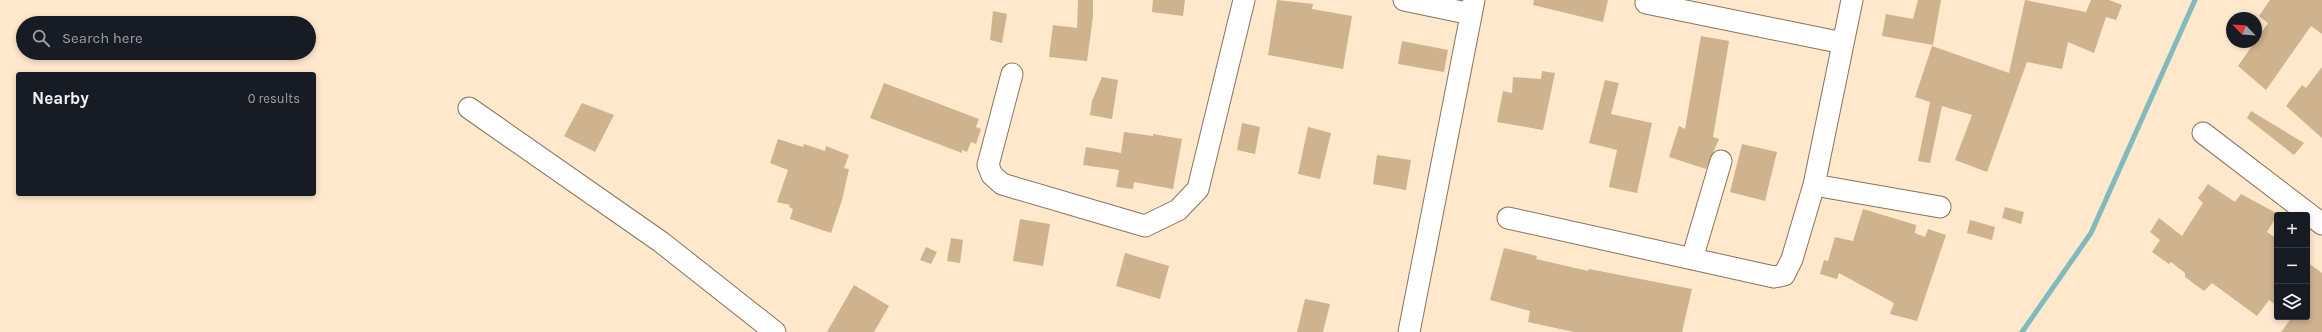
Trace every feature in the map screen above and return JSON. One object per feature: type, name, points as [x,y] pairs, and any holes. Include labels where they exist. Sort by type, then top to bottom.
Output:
[{"type":"street","points":[[1012,74],[988,165],[992,175],[1002,184],[1145,226],[1178,210],[1198,189],[1244,0]]},
{"type":"street","points":[[1404,0],[1472,7],[1409,332]]},
{"type":"street","points":[[1508,218],[1774,277],[1784,275],[1792,260],[1814,185],[1852,0]]},
{"type":"street","points":[[1646,3],[1843,43]]},
{"type":"street","points":[[469,108],[661,242],[775,332]]},
{"type":"street","points":[[2203,133],[2322,224]]},
{"type":"street","points":[[1692,259],[1721,161]]},
{"type":"street","points":[[1814,185],[1940,207]]},
{"type":"building","points":[[1078,0],[1093,0],[1093,16],[1087,61],[1049,57],[1053,25],[1077,28]]},
{"type":"building","points":[[1153,0],[1185,0],[1183,16],[1152,12]]},
{"type":"building","points":[[1277,0],[1313,4],[1312,9],[1352,16],[1343,69],[1268,55]]},
{"type":"building","points":[[1534,0],[1608,0],[1603,22],[1533,5]]},
{"type":"building","points":[[1918,0],[1941,0],[1933,45],[1882,36],[1886,14],[1913,19]]},
{"type":"building","points":[[2025,0],[2086,12],[2091,0],[2109,0],[2122,5],[2116,20],[2106,17],[2094,53],[2068,42],[2062,69],[2027,62],[1987,172],[1955,160],[1972,115],[1942,106],[1930,163],[1918,161],[1930,102],[1915,97],[1932,46],[2009,73]]},
{"type":"building","points":[[2270,0],[2322,0],[2322,34],[2311,26],[2266,90],[2238,66],[2251,48],[2262,48],[2262,32],[2268,23],[2262,18],[2262,12]]},
{"type":"building","points":[[993,11],[1007,14],[1002,43],[990,40]]},
{"type":"building","points":[[1701,36],[1729,41],[1713,137],[1719,139],[1706,169],[1669,157],[1679,126],[1685,129]]},
{"type":"building","points":[[1402,41],[1448,50],[1444,72],[1398,64]]},
{"type":"building","points":[[2322,67],[2322,138],[2286,106],[2302,85],[2306,88]]},
{"type":"building","points":[[1542,71],[1555,73],[1543,130],[1497,122],[1503,91],[1512,93],[1513,77],[1541,79]]},
{"type":"building","points":[[1102,77],[1118,80],[1112,119],[1090,115],[1092,101]]},
{"type":"building","points":[[1605,80],[1619,83],[1611,114],[1652,123],[1637,193],[1609,187],[1617,150],[1589,143]]},
{"type":"building","points":[[884,83],[979,119],[976,127],[981,129],[976,144],[971,142],[967,152],[962,150],[962,153],[870,118]]},
{"type":"building","points":[[582,103],[614,115],[595,152],[564,136]]},
{"type":"building","points":[[2251,111],[2304,143],[2294,155],[2247,118]]},
{"type":"building","points":[[1242,123],[1260,127],[1255,154],[1237,150]]},
{"type":"building","points":[[1308,127],[1331,133],[1320,179],[1298,174]]},
{"type":"building","points":[[1124,132],[1153,136],[1153,134],[1182,139],[1173,189],[1134,182],[1133,189],[1116,187],[1119,170],[1083,165],[1086,147],[1121,153]]},
{"type":"building","points":[[778,139],[803,147],[804,144],[825,151],[826,146],[849,155],[844,168],[849,169],[842,200],[831,233],[790,219],[793,209],[789,207],[790,205],[777,202],[788,170],[770,163]]},
{"type":"building","points":[[1742,144],[1777,152],[1765,201],[1730,192]]},
{"type":"building","points":[[1377,155],[1411,160],[1406,190],[1373,184]]},
{"type":"building","points":[[2208,184],[2235,202],[2241,194],[2274,212],[2274,221],[2267,232],[2274,237],[2274,304],[2269,300],[2257,316],[2212,283],[2204,291],[2185,277],[2185,273],[2171,262],[2169,264],[2152,252],[2160,240],[2150,232],[2159,218],[2182,236],[2203,203],[2198,198]]},
{"type":"building","points":[[2005,207],[2024,212],[2021,224],[2002,218]]},
{"type":"building","points":[[1863,209],[1916,225],[1915,233],[1925,237],[1928,229],[1946,235],[1917,321],[1890,314],[1894,303],[1839,273],[1837,279],[1820,274],[1824,260],[1828,261],[1835,237],[1853,241]]},
{"type":"building","points":[[1020,219],[1050,224],[1043,266],[1013,261]]},
{"type":"building","points":[[1970,220],[1995,227],[1992,240],[1967,233]]},
{"type":"building","points":[[951,238],[963,240],[960,263],[947,261]]},
{"type":"building","points":[[926,247],[937,252],[931,264],[920,260]]},
{"type":"building","points":[[1504,248],[1537,256],[1536,259],[1588,271],[1589,269],[1692,289],[1682,332],[1574,332],[1528,322],[1530,311],[1490,300]]},
{"type":"building","points":[[1125,253],[1169,266],[1160,299],[1116,286]]},
{"type":"building","points":[[2310,264],[2322,273],[2322,332],[2281,332],[2290,320],[2310,320]]},
{"type":"building","points":[[854,285],[889,306],[874,332],[827,332]]},
{"type":"building","points":[[1305,299],[1330,304],[1323,332],[1297,332]]},
{"type":"waterway","points":[[2022,332],[2091,233],[2195,0]]}]
